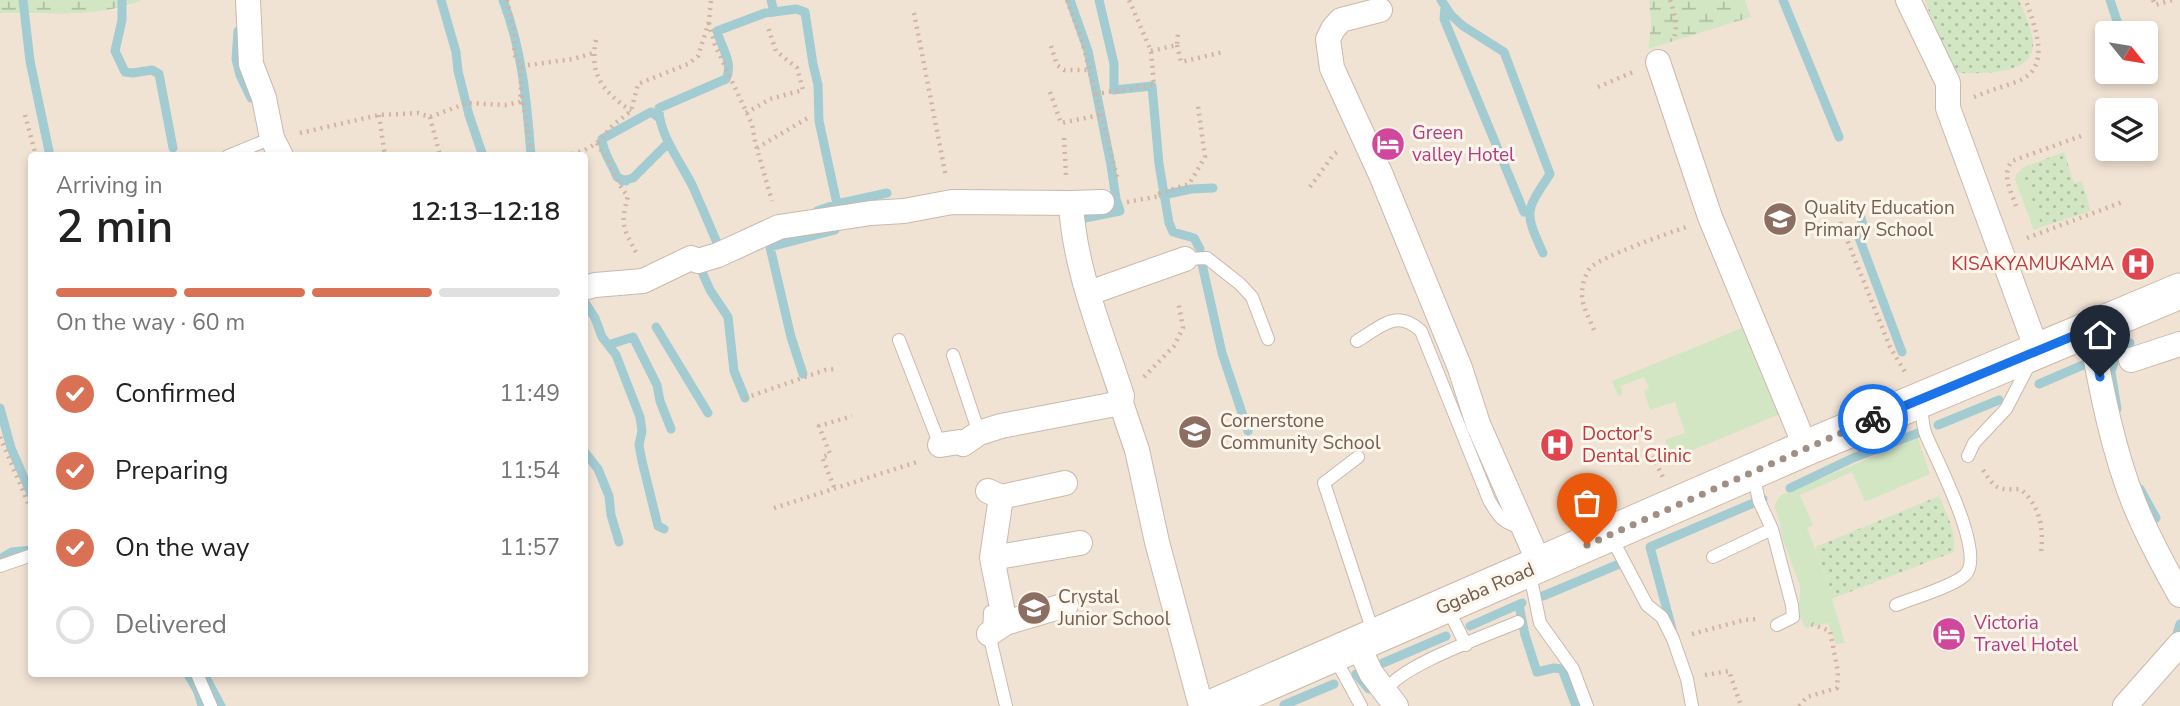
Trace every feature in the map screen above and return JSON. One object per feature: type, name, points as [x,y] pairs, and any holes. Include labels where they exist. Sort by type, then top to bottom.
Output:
[{"type":"street","points":[[248,0],[251,64],[264,98],[276,147]]},
{"type":"street","points":[[1908,0],[1948,83],[1948,108],[2037,350]]},
{"type":"street","points":[[1380,10],[1341,20],[1328,39],[1332,68],[1460,368],[1478,424],[1523,527],[1535,568]]},
{"type":"street","points":[[1658,62],[1710,217],[1805,447]]},
{"type":"street","points":[[588,287],[643,281],[691,258],[698,261],[718,255],[779,227],[952,202],[1115,204]]},
{"type":"street","points":[[1071,203],[1072,227],[1089,293],[1137,450],[1157,541],[1200,706]]},
{"type":"street","points":[[1089,293],[1185,259]]},
{"type":"street","name":"Ggaba Road","points":[[1215,706],[1263,691],[1355,644],[1535,568],[1805,447],[2180,291]]},
{"type":"street","points":[[2090,329],[2120,462],[2133,502],[2156,553],[2180,595]]},
{"type":"street","points":[[2131,360],[2180,344]]},
{"type":"street","points":[[960,441],[1001,426],[1121,400]]},
{"type":"street","points":[[1065,483],[995,494],[992,558],[995,623],[1066,605]]},
{"type":"street","points":[[992,558],[1080,543]]},
{"type":"street","points":[[1355,644],[1390,699]]},
{"type":"street","points":[[2125,706],[2180,644]]},
{"type":"lane","points":[[249,152],[276,147]]},
{"type":"lane","points":[[1185,259],[1207,258],[1240,284],[1252,297],[1268,339]]},
{"type":"lane","points":[[1357,341],[1392,320],[1407,320],[1421,331],[1489,500],[1506,524],[1523,527]]},
{"type":"lane","points":[[899,340],[960,441]]},
{"type":"lane","points":[[1968,456],[1974,443],[2006,409],[2037,350]]},
{"type":"lane","points":[[953,355],[960,441]]},
{"type":"lane","points":[[1896,605],[1961,578],[1971,566],[1971,549],[1947,480],[1924,432],[1921,398]]},
{"type":"lane","points":[[1358,457],[1324,483],[1355,644],[1359,706]]},
{"type":"lane","points":[[1753,471],[1759,501],[1772,529],[1792,604],[1793,617],[1777,625]]},
{"type":"lane","points":[[1713,557],[1772,529]]},
{"type":"lane","points":[[1610,534],[1647,605],[1662,617],[1673,639],[1687,679],[1692,706]]},
{"type":"lane","points":[[0,566],[28,556]]},
{"type":"lane","points":[[1535,568],[1540,624],[1573,669],[1587,706]]},
{"type":"lane","points":[[1446,606],[1466,645]]},
{"type":"lane","points":[[1390,699],[1390,683],[1411,669],[1518,622]]},
{"type":"lane","points":[[995,623],[1006,706]]},
{"type":"lane","points":[[198,677],[211,706]]},
{"type":"path","points":[[276,147],[379,115],[418,113],[430,117],[467,103],[505,105],[520,102],[521,66],[514,54],[515,36],[507,0]]},
{"type":"path","points":[[579,152],[597,143],[613,125],[631,111],[638,84],[688,64],[698,56],[709,22],[711,0]]},
{"type":"path","points":[[1067,0],[1090,70],[1114,160],[1115,204],[1160,196],[1163,192],[1189,184],[1205,157],[1198,106]]},
{"type":"path","points":[[1095,94],[1154,85],[1151,51],[1129,0]]},
{"type":"path","points":[[1598,87],[1658,62],[1676,33],[1676,19],[1670,0]]},
{"type":"path","points":[[1948,108],[2014,83],[2032,72],[2040,52],[2026,0]]},
{"type":"path","points":[[2153,0],[2155,5],[2172,0]]},
{"type":"path","points":[[914,13],[952,202]]},
{"type":"path","points":[[709,22],[715,45],[755,133],[779,227]]},
{"type":"path","points":[[747,113],[770,99],[803,90],[797,68],[776,51],[767,24]]},
{"type":"path","points":[[1178,33],[1177,44],[1181,62],[1223,52]]},
{"type":"path","points":[[596,40],[593,53],[596,76],[611,96],[631,111]]},
{"type":"path","points":[[1151,51],[1177,44]]},
{"type":"path","points":[[1051,46],[1057,65],[1064,70],[1090,70]]},
{"type":"path","points":[[521,66],[573,59],[593,53]]},
{"type":"path","points":[[521,86],[531,152]]},
{"type":"path","points":[[1050,92],[1061,122],[1100,115]]},
{"type":"path","points":[[25,115],[35,152]]},
{"type":"path","points":[[379,115],[384,152]]},
{"type":"path","points":[[757,148],[811,116]]},
{"type":"path","points":[[430,117],[439,152]]},
{"type":"path","points":[[2019,214],[2007,178],[2009,165],[2016,158],[2081,135]]},
{"type":"path","points":[[1064,138],[1067,193],[1071,203]]},
{"type":"path","points":[[1310,187],[1334,154],[1364,138]]},
{"type":"path","points":[[597,143],[609,160],[621,190],[628,196],[622,218],[627,236],[644,266],[643,281]]},
{"type":"path","points":[[2027,238],[2125,201]]},
{"type":"path","points":[[1594,330],[1582,302],[1582,290],[1591,267],[1710,217]]},
{"type":"path","points":[[1840,222],[1891,347],[1921,398]]},
{"type":"path","points":[[2023,226],[2030,248]]},
{"type":"path","points":[[1121,400],[1174,346],[1183,328],[1178,301]]},
{"type":"path","points":[[744,398],[818,372],[835,369]]},
{"type":"path","points":[[834,487],[822,457],[830,454],[819,426],[852,416]]},
{"type":"path","points":[[1984,431],[1982,468],[1993,485],[2001,489],[2020,489],[2032,498],[2043,528],[2041,553]]},
{"type":"path","points":[[0,437],[28,503]]},
{"type":"path","points":[[774,508],[950,452],[960,441]]},
{"type":"path","points":[[1687,679],[1729,671],[1741,706]]},
{"type":"shaded area","points":[[143,0],[1649,0],[1651,24],[1648,48],[1750,17],[1745,0],[2180,0],[2180,706],[0,706],[0,13],[44,14],[121,9]]},
{"type":"green space","points":[[0,0],[143,0],[109,10],[54,14],[0,13]]},
{"type":"green space","points":[[1649,0],[1745,0],[1751,17],[1648,49],[1651,24]]},
{"type":"green space","points":[[1925,0],[2019,0],[2031,31],[2031,54],[2025,62],[2002,71],[1951,73]]},
{"type":"green space","points":[[2064,152],[2074,183],[2082,181],[2091,211],[2042,227],[2021,168]]},
{"type":"green space","points":[[2022,170],[2042,227],[2035,230],[2015,179],[2017,173]]},
{"type":"green space","points":[[1747,326],[1780,414],[1671,459],[1665,440],[1685,433],[1675,402],[1650,410],[1644,391],[1649,388],[1644,377],[1621,386],[1623,394],[1618,396],[1612,381]]},
{"type":"green space","points":[[1918,438],[1930,474],[1865,502],[1852,472],[1800,495],[1813,525],[1807,528],[1834,598],[1832,599],[1845,643],[1836,644],[1828,623],[1806,628],[1799,616],[1800,586],[1782,538],[1774,505],[1781,495]]},
{"type":"green space","points":[[1939,496],[1952,530],[1954,552],[1834,598],[1815,547]]},
{"type":"waterway","points":[[23,0],[30,61],[49,152]]},
{"type":"waterway","points":[[122,0],[122,20],[115,51],[125,72],[152,70],[159,74],[173,148]]},
{"type":"waterway","points":[[441,0],[456,52],[469,115],[482,152]]},
{"type":"waterway","points":[[503,0],[519,57],[531,152]]},
{"type":"waterway","points":[[719,247],[693,187],[666,138],[659,108],[726,79],[728,61],[717,31],[774,12],[771,0]]},
{"type":"waterway","points":[[1070,0],[1088,51],[1120,211],[1075,220]]},
{"type":"waterway","points":[[1099,0],[1114,64],[1114,90],[1152,86],[1159,164],[1169,223],[1173,232],[1194,238],[1200,249]]},
{"type":"waterway","points":[[1441,0],[1463,26],[1504,52],[1550,174],[1536,196],[1530,212],[1530,220],[1543,253]]},
{"type":"waterway","points":[[1783,0],[1839,137]]},
{"type":"waterway","points":[[2110,0],[2117,21]]},
{"type":"waterway","points":[[1445,6],[1444,19],[1524,212]]},
{"type":"waterway","points":[[774,12],[796,9],[805,12],[818,85],[819,121],[837,204]]},
{"type":"waterway","points":[[238,31],[236,59],[251,98]]},
{"type":"waterway","points":[[626,181],[617,177],[602,139],[651,112],[659,118]]},
{"type":"waterway","points":[[622,181],[633,178],[668,143],[672,149]]},
{"type":"waterway","points":[[1163,195],[1213,188]]},
{"type":"waterway","points":[[817,211],[887,193]]},
{"type":"waterway","points":[[1861,218],[1864,228],[1858,235],[1902,352]]},
{"type":"waterway","points":[[803,374],[791,337],[770,247],[835,230]]},
{"type":"waterway","points":[[698,263],[710,290],[728,317],[734,371],[745,398]]},
{"type":"waterway","points":[[1202,264],[1222,353],[1248,431]]},
{"type":"waterway","points":[[588,307],[602,337],[616,355],[640,417],[642,431],[639,445],[642,461],[658,526],[664,529]]},
{"type":"waterway","points":[[656,327],[708,413]]},
{"type":"waterway","points":[[608,345],[633,337],[657,385],[671,429]]},
{"type":"waterway","points":[[2109,350],[2116,348],[2117,353],[2130,343]]},
{"type":"waterway","points":[[2117,353],[2111,372],[2117,409]]},
{"type":"waterway","points":[[2039,384],[2090,362]]},
{"type":"waterway","points":[[1938,425],[1999,400]]},
{"type":"waterway","points":[[0,408],[11,448],[28,487]]},
{"type":"waterway","points":[[1790,488],[1853,458],[1926,430]]},
{"type":"waterway","points":[[588,456],[598,469],[609,496],[619,542]]},
{"type":"waterway","points":[[2140,489],[2156,518]]},
{"type":"waterway","points":[[1652,546],[1650,547],[1763,499]]},
{"type":"waterway","points":[[1650,547],[1672,629]]},
{"type":"waterway","points":[[0,559],[12,552],[28,550]]},
{"type":"waterway","points":[[1543,596],[1624,562]]},
{"type":"waterway","points":[[1470,626],[1522,603]]},
{"type":"waterway","points":[[1519,605],[1537,672],[1562,669],[1576,706]]},
{"type":"waterway","points":[[2174,643],[2180,624]]},
{"type":"waterway","points":[[1383,663],[1446,636]]},
{"type":"waterway","points":[[1356,674],[1369,689]]},
{"type":"waterway","points":[[190,677],[202,706]]},
{"type":"waterway","points":[[206,677],[221,706]]},
{"type":"waterway","points":[[1284,705],[1334,684]]},
{"type":"way so far","points":[[1587,545],[1873,419]]},
{"type":"place","name":"Green valley Hotel","points":[[1388,144]]},
{"type":"place","name":"Quality Education Primary School","points":[[1780,219]]},
{"type":"place","name":"KISAKYAMUKAMA","points":[[2138,264]]},
{"type":"place","name":"Cornerstone Community School","points":[[1195,432]]},
{"type":"place","name":"Doctor's Dental Clinic","points":[[1557,445]]},
{"type":"place","name":"Crystal Junior School","points":[[1034,608]]},
{"type":"place","name":"Victoria Travel Hotel","points":[[1949,634]]},
{"type":"route","points":[[1873,419],[2090,329],[2100,377]]}]
